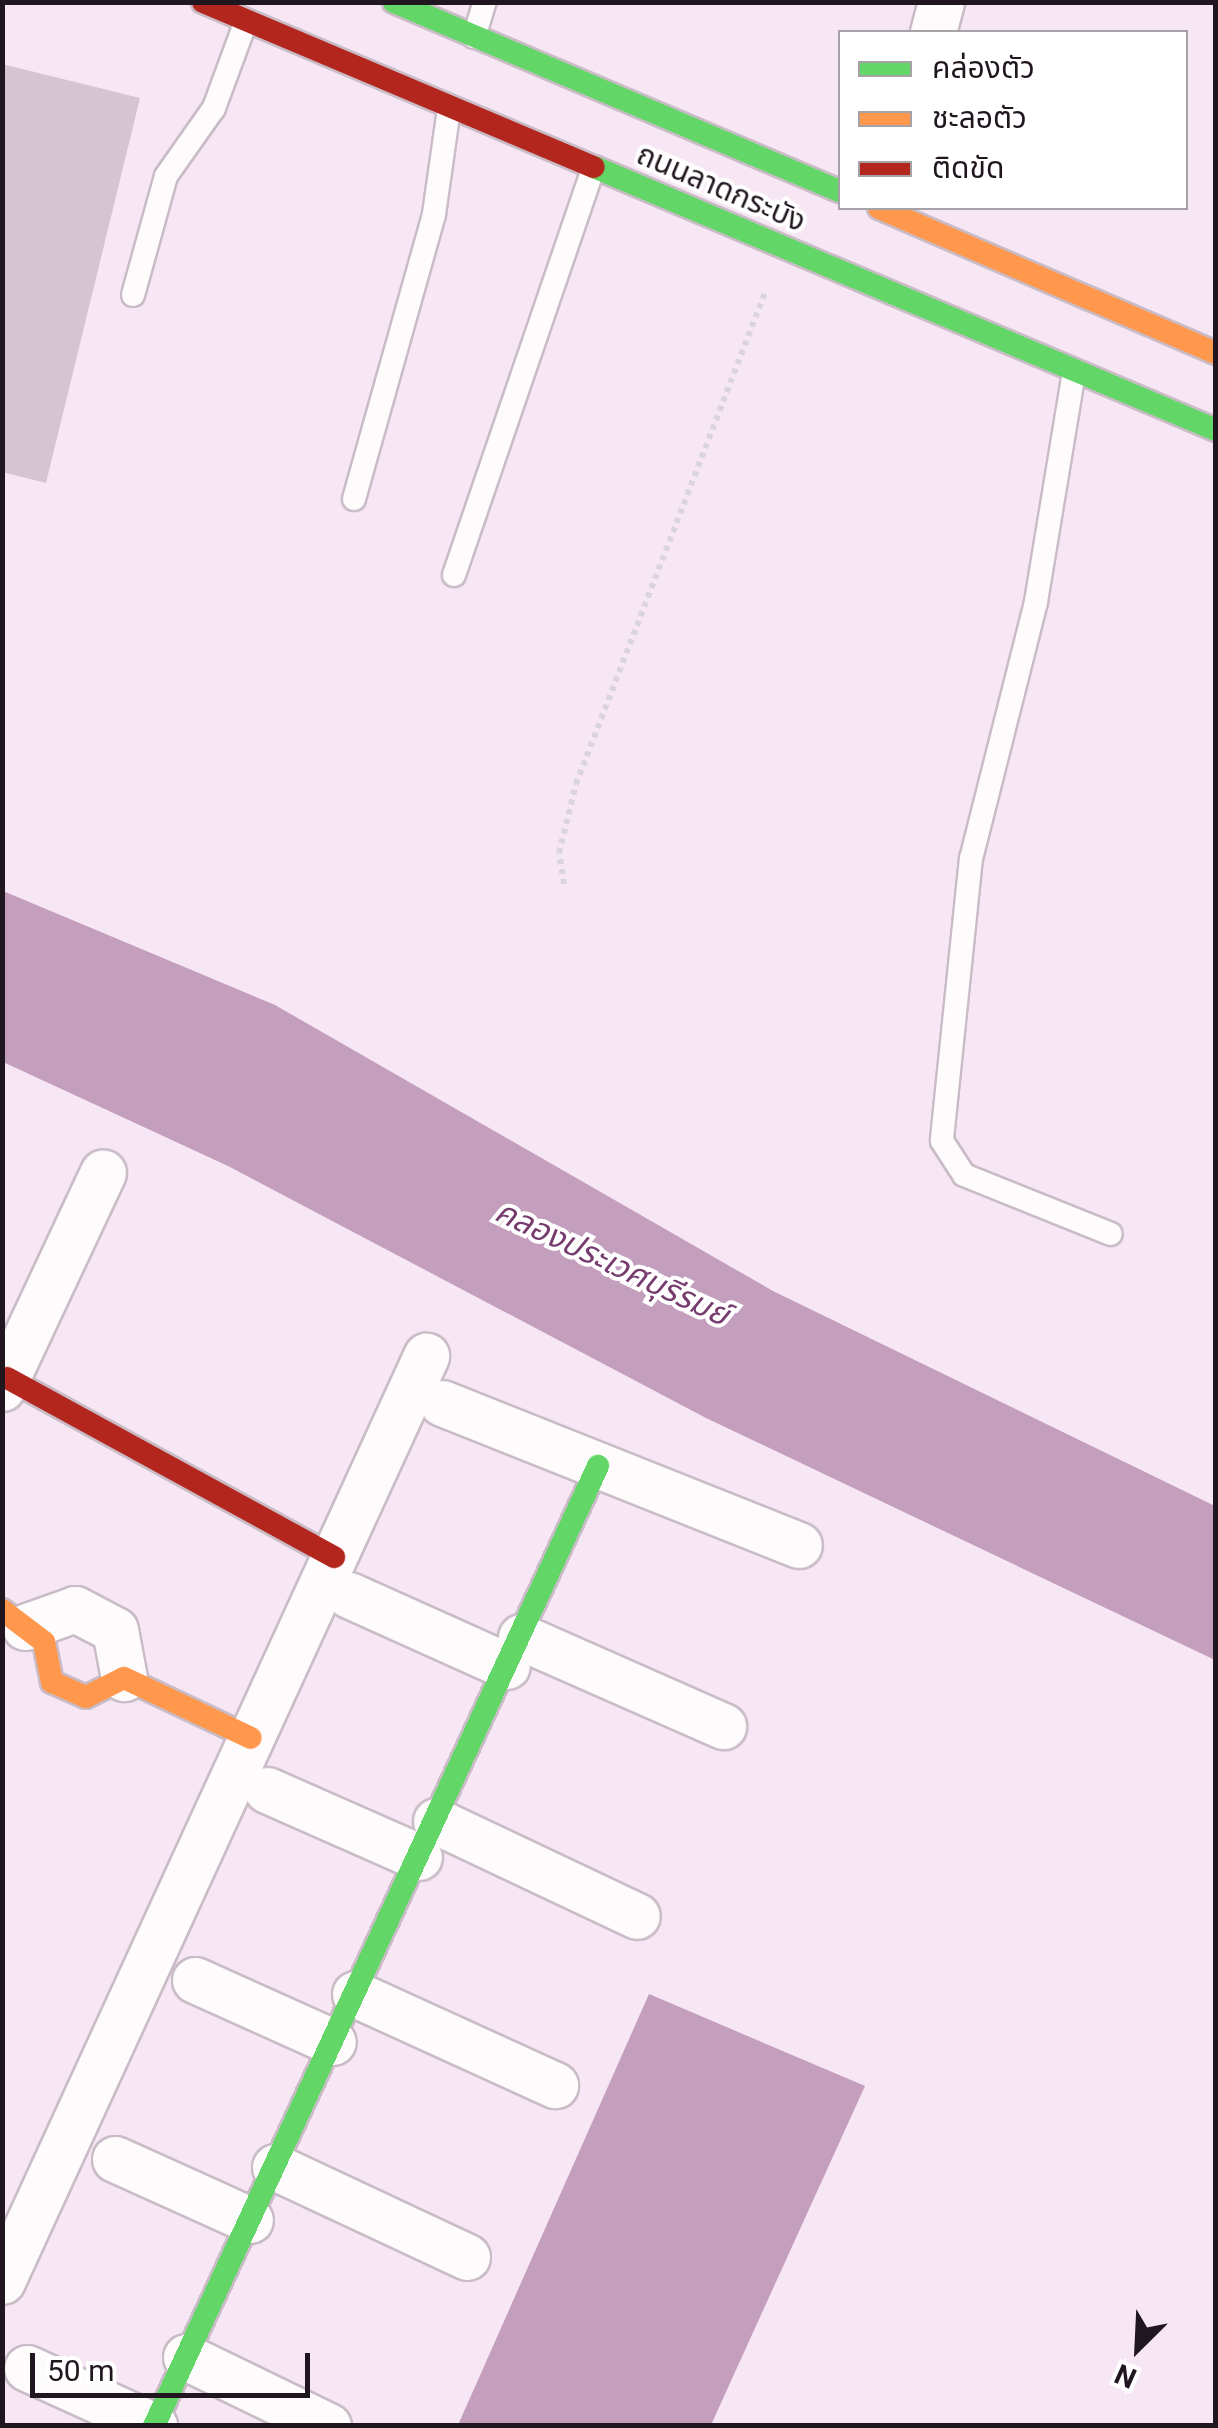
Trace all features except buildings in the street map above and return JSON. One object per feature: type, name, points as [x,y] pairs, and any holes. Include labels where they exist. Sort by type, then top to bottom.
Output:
[{"type":"main road","name":"ถนนลาดกระบัง","points":[[203,2],[1216,430]]},
{"type":"main road","name":"ถนนลาดกระบัง","points":[[394,2],[838,190]]},
{"type":"main road","points":[[887,210],[1216,353]]},
{"type":"main road","points":[[5,1383],[342,1576]]},
{"type":"main road","points":[[154,2426],[598,1466]]},
{"type":"main road","points":[[14,1619],[44,1642],[52,1682],[86,1696],[124,1678],[251,1738]]},
{"type":"street","points":[[934,30],[941,2]]},
{"type":"street","points":[[5,1383],[103,1172]]},
{"type":"street","points":[[2,2281],[251,1738],[342,1576],[426,1356]]},
{"type":"street","points":[[442,1403],[798,1546]]},
{"type":"street","points":[[342,1576],[514,1651],[723,1726]]},
{"type":"street","points":[[14,1619],[75,1610],[115,1630],[124,1678]]},
{"type":"street","points":[[268,1790],[427,1839],[637,1916]]},
{"type":"street","points":[[195,1980],[333,2042]]},
{"type":"street","points":[[355,1994],[556,2086]]},
{"type":"street","points":[[115,2159],[250,2220]]},
{"type":"street","points":[[275,2168],[467,2257]]},
{"type":"street","points":[[186,2357],[328,2426]]},
{"type":"street","points":[[27,2368],[154,2426]]},
{"type":"lane","points":[[474,37],[485,2]]},
{"type":"lane","points":[[133,295],[166,176],[214,108],[246,21]]},
{"type":"lane","points":[[354,499],[434,214],[450,108]]},
{"type":"lane","points":[[454,576],[594,167]]},
{"type":"lane","points":[[1074,372],[1036,602],[971,858],[942,1141],[964,1175],[1111,1234]]},
{"type":"path","points":[[564,884],[559,853],[576,784],[782,246]]},
{"type":"water","name":"คลองประเวศบุรีรมย์","points":[[3,891],[275,1005],[773,1291],[1215,1506],[1215,1660],[706,1418],[228,1166],[3,1062]]},
{"type":"water","points":[[649,1994],[865,2086],[711,2425],[458,2425]]},
{"type":"traffic: fast","points":[[394,2],[838,190]]},
{"type":"traffic: fast","points":[[594,167],[1216,430]]},
{"type":"traffic: fast","points":[[154,2426],[598,1466]]},
{"type":"traffic: slow","points":[[884,210],[1216,353]]},
{"type":"traffic: slow","points":[[2,1610],[44,1642],[52,1682],[86,1697],[124,1678],[251,1738]]},
{"type":"traffic: jam","points":[[203,2],[594,167]]},
{"type":"traffic: jam","points":[[7,1378],[334,1557]]}]
